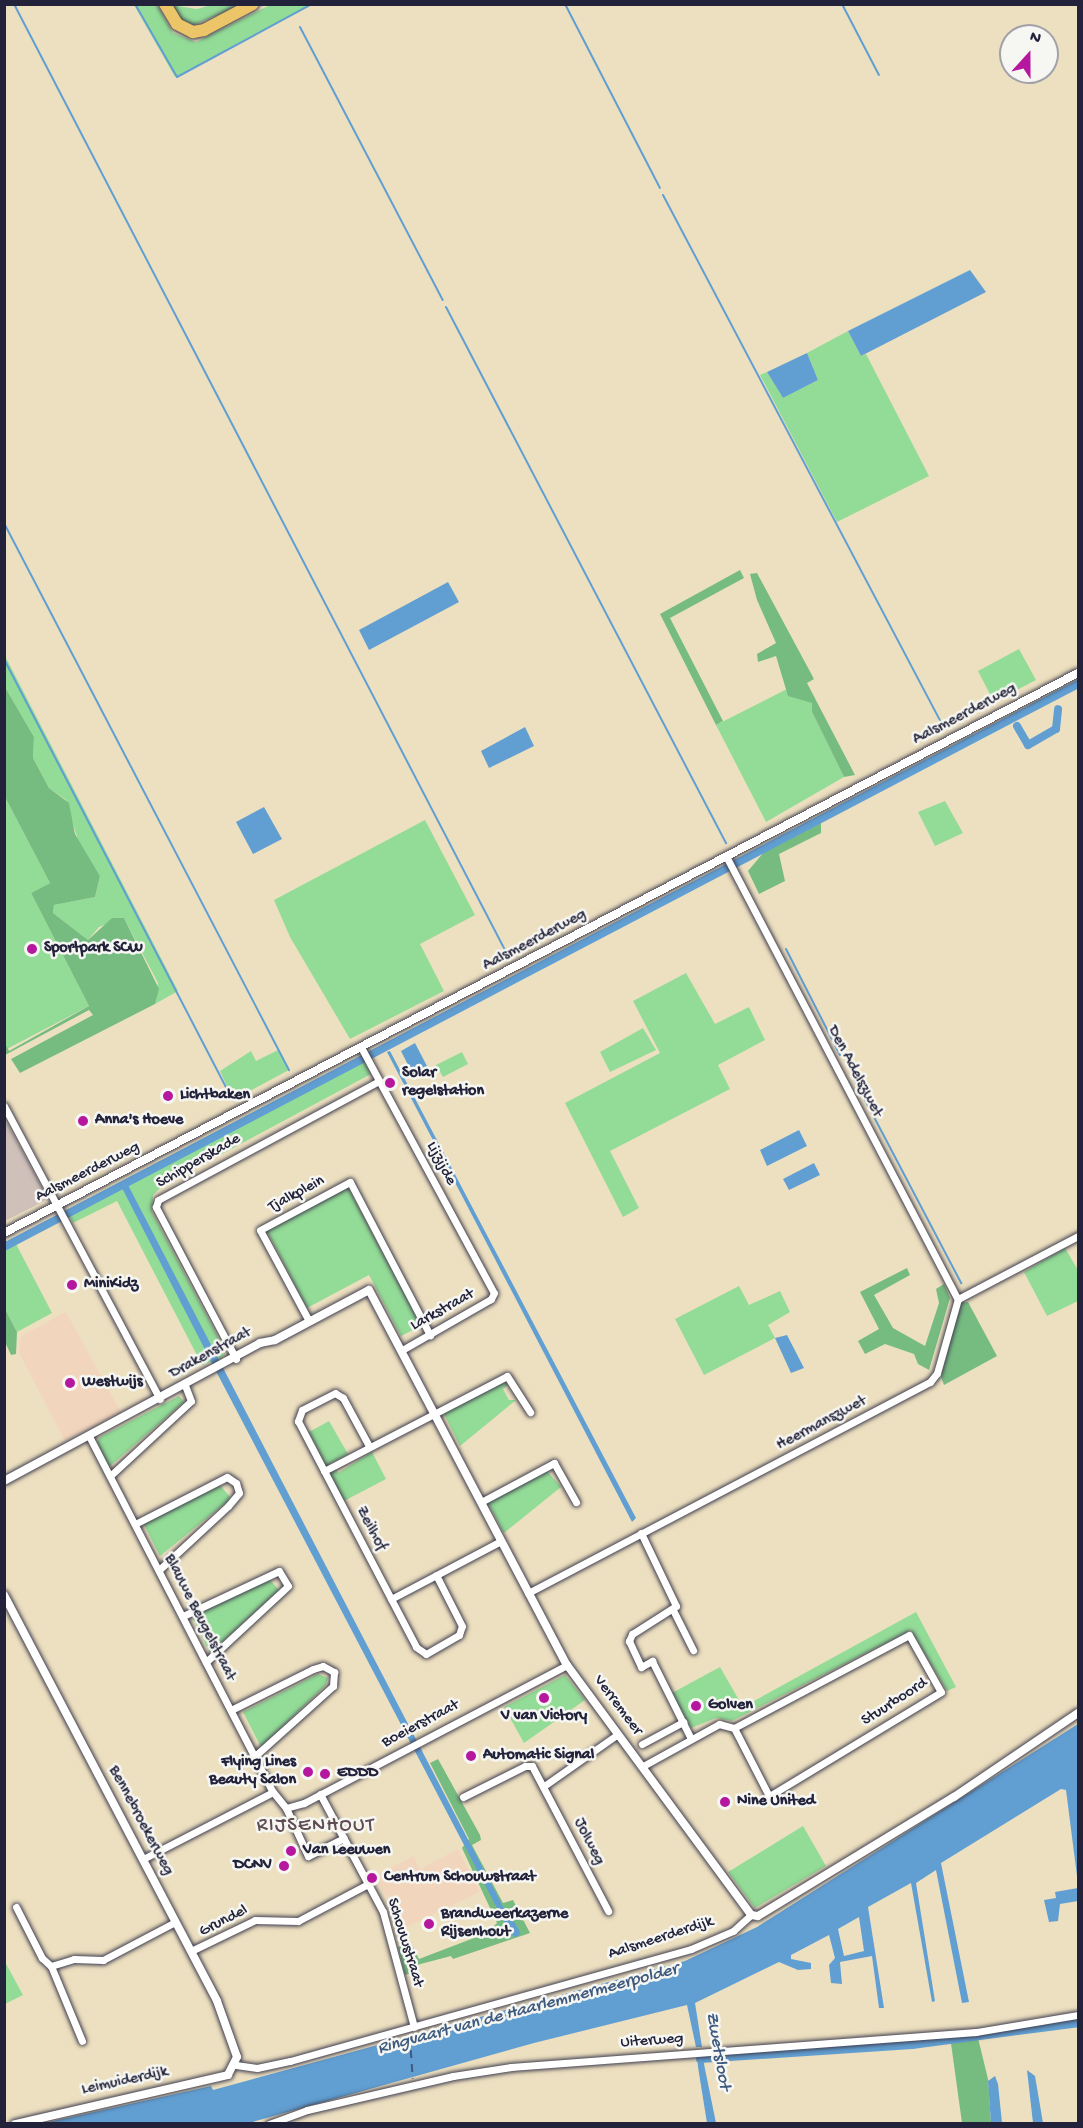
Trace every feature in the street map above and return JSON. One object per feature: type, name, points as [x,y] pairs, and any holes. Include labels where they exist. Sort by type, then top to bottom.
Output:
[{"type":"highway","points":[[165,4],[177,24],[193,32],[204,30],[253,4]]},
{"type":"street","name":"Aalsmeerderweg","points":[[4,1233],[730,865],[1078,673]]},
{"type":"street","name":"Den Adelszwet","points":[[730,865],[958,1299]]},
{"type":"street","name":"Lijzijde","points":[[363,1052],[494,1293]]},
{"type":"street","name":"Schipperskade","points":[[236,1359],[160,1217],[156,1207],[158,1200],[379,1081]]},
{"type":"street","points":[[4,1106],[160,1399]]},
{"type":"street","name":"Tjalkplein","points":[[309,1321],[260,1230],[350,1182],[430,1335]]},
{"type":"street","points":[[958,1299],[1078,1236]]},
{"type":"street","name":"Drakenstraat","points":[[4,1481],[369,1290]]},
{"type":"street","name":"Verremeer","points":[[369,1290],[567,1665],[751,1915]]},
{"type":"street","name":"Larkstraat","points":[[402,1350],[491,1299],[494,1293]]},
{"type":"street","name":"Heermanszwet","points":[[528,1593],[930,1382],[937,1373],[958,1299]]},
{"type":"street","points":[[324,1471],[507,1376],[530,1412]]},
{"type":"street","points":[[110,1476],[191,1401],[185,1385]]},
{"type":"street","name":"Zeilhof","points":[[369,1446],[343,1398],[335,1394],[302,1410],[298,1421],[416,1647],[426,1654],[459,1635],[462,1626],[436,1575]]},
{"type":"street","name":"Blauwe Beugelstraat","points":[[90,1438],[273,1792],[286,1808],[308,1856],[344,1838]]},
{"type":"street","points":[[481,1502],[554,1463],[576,1502]]},
{"type":"street","points":[[135,1524],[227,1477],[236,1483],[239,1493],[233,1500],[159,1570]]},
{"type":"street","points":[[641,1533],[675,1600],[673,1610],[693,1650]]},
{"type":"street","points":[[391,1599],[501,1541]]},
{"type":"street","points":[[183,1616],[279,1571],[288,1586],[206,1662]]},
{"type":"street","name":"Bennebroekerweg","points":[[4,1595],[229,2027],[236,2065]]},
{"type":"street","points":[[673,1610],[632,1634],[628,1641],[641,1666],[652,1661],[692,1739]]},
{"type":"street","name":"Stuurboord","points":[[643,1766],[719,1724],[734,1728],[909,1635],[941,1692],[769,1796],[734,1728]]},
{"type":"street","name":"Boeierstraat","points":[[286,1808],[320,1794],[567,1665]]},
{"type":"street","points":[[231,1710],[314,1669],[323,1666],[334,1672],[333,1686],[255,1756]]},
{"type":"street","name":"Aalsmeerderdijk","points":[[236,2065],[267,2066],[691,1949],[733,1931],[751,1915],[758,1916],[954,1797],[1078,1713]]},
{"type":"street","points":[[642,1744],[683,1722]]},
{"type":"street","points":[[544,1786],[618,1734]]},
{"type":"street","name":"Jolweg","points":[[463,1797],[528,1765],[544,1786],[608,1911]]},
{"type":"street","points":[[143,1859],[273,1792]]},
{"type":"street","name":"Schouwstraat","points":[[320,1794],[387,1923],[414,2026]]},
{"type":"street","name":"Grundel","points":[[191,1951],[255,1920],[298,1921],[368,1884]]},
{"type":"street","points":[[16,1907],[42,1958],[51,1966],[82,2041]]},
{"type":"street","points":[[51,1966],[74,1959],[103,1959],[175,1922]]},
{"type":"street","name":"Uiterweg","points":[[269,2124],[307,2110],[453,2076],[551,2063],[976,2032],[1078,2015]]},
{"type":"street","name":"Leimuiderdijk","points":[[15,2124],[228,2075],[236,2065]]},
{"type":"shaded area","points":[[4,1118],[48,1199],[5,1221],[4,1221]]},
{"type":"shaded area","name":"Westwijs","points":[[66,1312],[121,1412],[65,1441],[19,1353],[21,1336]]},
{"type":"shaded area","points":[[458,1849],[480,1892],[399,1931],[392,1904],[374,1877],[413,1856],[420,1869]]},
{"type":"green space","points":[[134,5],[157,5],[173,33],[196,42],[270,5],[312,5],[175,77]]},
{"type":"green space","points":[[171,5],[197,9],[211,5],[241,5],[194,25],[181,20]]},
{"type":"green space","points":[[848,331],[861,356],[866,354],[929,476],[837,522],[760,375],[767,372],[783,398],[818,380],[807,353]]},
{"type":"green space","points":[[740,570],[744,578],[670,618],[723,721],[716,725],[660,614]]},
{"type":"green space","points":[[757,573],[814,679],[807,683],[855,775],[844,777],[812,712],[812,703],[788,696],[776,656],[758,662],[757,654],[776,643],[757,600],[750,574]]},
{"type":"green space","points":[[1019,649],[1036,680],[994,702],[978,671]]},
{"type":"green space","points":[[4,654],[178,991],[155,1004],[158,983],[124,918],[99,927],[88,940],[53,913],[54,905],[95,897],[100,876],[78,840],[66,800],[49,788],[33,758],[34,737],[5,687]]},
{"type":"green space","points":[[5,687],[34,737],[33,758],[49,788],[69,803],[75,834],[100,876],[95,897],[54,905],[53,913],[88,940],[112,918],[124,918],[159,989],[155,1004],[20,1073],[11,1059],[93,1015],[89,1010],[5,1055],[5,1043],[9,1051],[89,1006],[31,893],[50,883],[5,797]]},
{"type":"green space","points":[[787,689],[812,703],[812,712],[844,777],[766,822],[716,725]]},
{"type":"green space","name":"Sportpark SCW","points":[[5,797],[50,883],[31,893],[89,1006],[5,1050]]},
{"type":"green space","points":[[945,801],[963,833],[935,846],[918,812]]},
{"type":"green space","points":[[425,820],[475,915],[420,944],[444,991],[350,1039],[290,937],[274,900]]},
{"type":"green space","points":[[821,823],[821,833],[779,854],[785,881],[759,894],[748,871],[764,852]]},
{"type":"green space","points":[[686,973],[715,1024],[749,1007],[765,1040],[718,1065],[730,1089],[610,1151],[639,1208],[623,1217],[565,1103],[660,1053],[633,1001]]},
{"type":"green space","points":[[643,1028],[656,1050],[610,1072],[600,1052]]},
{"type":"green space","points":[[278,1050],[289,1070],[233,1100],[220,1071],[251,1051],[256,1061]]},
{"type":"green space","points":[[462,1052],[468,1064],[443,1077],[436,1065]]},
{"type":"green space","points":[[363,1058],[371,1074],[162,1186],[153,1195],[152,1212],[226,1352],[221,1358],[202,1365],[117,1201],[73,1223],[68,1213]]},
{"type":"green space","points":[[347,1185],[421,1326],[401,1336],[369,1275],[307,1308],[266,1229]]},
{"type":"green space","points":[[15,1242],[52,1313],[17,1332],[5,1309],[4,1247]]},
{"type":"green space","points":[[1065,1248],[1078,1270],[1078,1301],[1047,1316],[1024,1272]]},
{"type":"green space","points":[[907,1268],[910,1275],[874,1295],[893,1328],[925,1346],[939,1303],[936,1289],[944,1284],[950,1298],[929,1370],[918,1364],[914,1354],[885,1344],[865,1354],[858,1341],[879,1329],[860,1292]]},
{"type":"green space","points":[[739,1286],[749,1305],[780,1291],[790,1312],[768,1325],[775,1338],[704,1375],[675,1319]]},
{"type":"green space","points":[[968,1302],[997,1356],[944,1385],[941,1377],[960,1303]]},
{"type":"green space","points":[[5,1309],[17,1332],[16,1354],[11,1355],[5,1342]]},
{"type":"green space","points":[[504,1381],[508,1385],[503,1389],[509,1400],[516,1400],[460,1446],[443,1412]]},
{"type":"green space","points":[[179,1396],[184,1402],[109,1467],[97,1442],[100,1437]]},
{"type":"green space","points":[[329,1421],[348,1454],[326,1466],[309,1432]]},
{"type":"green space","points":[[372,1452],[386,1479],[344,1501],[331,1476],[332,1470],[335,1468],[338,1473]]},
{"type":"green space","points":[[547,1471],[561,1487],[504,1533],[486,1499]]},
{"type":"green space","points":[[219,1484],[230,1497],[228,1501],[160,1556],[143,1523]]},
{"type":"green space","points":[[268,1578],[279,1590],[210,1653],[191,1615]]},
{"type":"green space","points":[[916,1612],[956,1687],[947,1691],[911,1630],[732,1721],[716,1718],[691,1728],[672,1693],[720,1667],[743,1707]]},
{"type":"green space","points":[[318,1674],[328,1678],[326,1685],[261,1747],[243,1712]]},
{"type":"green space","points":[[565,1675],[585,1700],[524,1743],[504,1707]]},
{"type":"green space","points":[[438,1759],[480,1835],[481,1840],[472,1845],[503,1903],[513,1900],[530,1933],[453,1959],[451,1956],[413,1966],[414,1972],[405,1975],[398,1947],[412,1945],[419,1959],[487,1933],[497,1923],[462,1848],[469,1839],[430,1763]]},
{"type":"green space","points":[[803,1826],[826,1866],[755,1908],[728,1872]]},
{"type":"green space","points":[[4,1960],[23,1995],[5,2004],[4,2004]]},
{"type":"green space","points":[[977,2034],[988,2079],[991,2123],[962,2123],[950,2036]]},
{"type":"water","points":[[970,270],[986,292],[861,356],[848,331]]},
{"type":"water","points":[[807,353],[818,380],[783,398],[767,372]]},
{"type":"water","points":[[448,582],[459,602],[369,650],[359,630]]},
{"type":"water","points":[[525,727],[534,746],[489,768],[481,751]]},
{"type":"water","points":[[264,807],[282,839],[253,854],[236,822]]},
{"type":"water","points":[[415,1043],[429,1070],[414,1077],[401,1051]]},
{"type":"water","points":[[390,1051],[636,1518],[632,1522],[387,1052]]},
{"type":"water","points":[[799,1130],[807,1146],[767,1166],[760,1150]]},
{"type":"water","points":[[814,1163],[820,1175],[789,1190],[783,1179]]},
{"type":"water","points":[[128,1185],[513,1926],[508,1929],[122,1188]]},
{"type":"water","points":[[787,1335],[804,1368],[791,1373],[775,1338]]},
{"type":"water","name":"Ringvaart van de Haarlemmermeerpolder","points":[[1078,1724],[1078,1884],[1066,1790],[1061,1789],[941,1863],[969,2002],[962,2003],[936,1870],[916,1883],[935,2001],[932,2002],[911,1883],[868,1907],[884,2008],[879,2008],[872,1956],[840,1962],[842,1984],[831,1983],[829,1965],[835,1958],[829,1935],[791,1955],[791,1959],[811,1963],[811,1969],[798,1970],[779,1962],[695,2003],[702,2047],[696,2047],[687,2005],[534,2043],[249,2123],[40,2124],[211,2086],[213,2090],[685,1961],[757,1927]],"holes":[[[859,1917],[864,1951],[844,1956],[838,1929]]]},
{"type":"water","points":[[1078,1888],[1078,1901],[1060,1904],[1058,1921],[1049,1922],[1044,1900],[1056,1898],[1055,1892]]},
{"type":"water","points":[[705,2054],[704,2064],[716,2123],[707,2123],[698,2067],[697,2055]]},
{"type":"water","points":[[1027,2070],[1035,2076],[1043,2123],[1033,2123]]},
{"type":"water","points":[[995,2076],[1002,2123],[991,2123],[988,2081]]},
{"type":"waterway","points":[[14,4],[507,954]]},
{"type":"waterway","points":[[135,4],[177,77],[312,4]]},
{"type":"waterway","points":[[565,4],[660,188]]},
{"type":"waterway","points":[[842,4],[879,75]]},
{"type":"waterway","points":[[300,27],[443,300]]},
{"type":"waterway","points":[[663,195],[944,728]]},
{"type":"waterway","points":[[446,307],[726,843]]},
{"type":"waterway","points":[[4,523],[289,1070]]},
{"type":"waterway","points":[[4,659],[233,1100]]},
{"type":"waterway","points":[[4,1247],[1078,684]]},
{"type":"waterway","points":[[1017,726],[1028,745],[1056,729],[1058,709]]},
{"type":"waterway","points":[[786,949],[840,1055]]},
{"type":"waterway","points":[[853,1077],[961,1283]]},
{"type":"waterway","points":[[507,1917],[516,1933]]},
{"type":"waterway","name":"Zwetsloot","points":[[700,2059],[912,2045],[1078,2023]]},
{"type":"ferry route","points":[[410,2036],[413,2079]]},
{"type":"place","name":"Sportpark SCW","points":[[32,949]]},
{"type":"place","name":"Solar regelstation","points":[[390,1083]]},
{"type":"place","name":"Lichtbaken","points":[[168,1096]]},
{"type":"place","name":"Anna's Hoeve","points":[[83,1121]]},
{"type":"place","name":"MiniKidz","points":[[72,1285]]},
{"type":"place","name":"Westwijs","points":[[70,1383]]},
{"type":"place","name":"V van Victory","points":[[544,1698]]},
{"type":"place","name":"Golven","points":[[696,1706]]},
{"type":"place","name":"Automatic Signal","points":[[471,1756]]},
{"type":"place","name":"Flying Lines Beauty Salon","points":[[308,1772]]},
{"type":"place","name":"EDDD","points":[[325,1774]]},
{"type":"place","name":"Nine United","points":[[725,1802]]},
{"type":"place","name":"Van Leeuwen","points":[[291,1851]]},
{"type":"place","name":"DCNV","points":[[284,1866]]},
{"type":"place","name":"Centrum Schouwstraat","points":[[372,1878]]},
{"type":"place","name":"Brandweerkazerne Rijsenhout","points":[[429,1924]]},
{"type":"district","name":"RIJSENHOUT","points":[[316,1826]]}]
